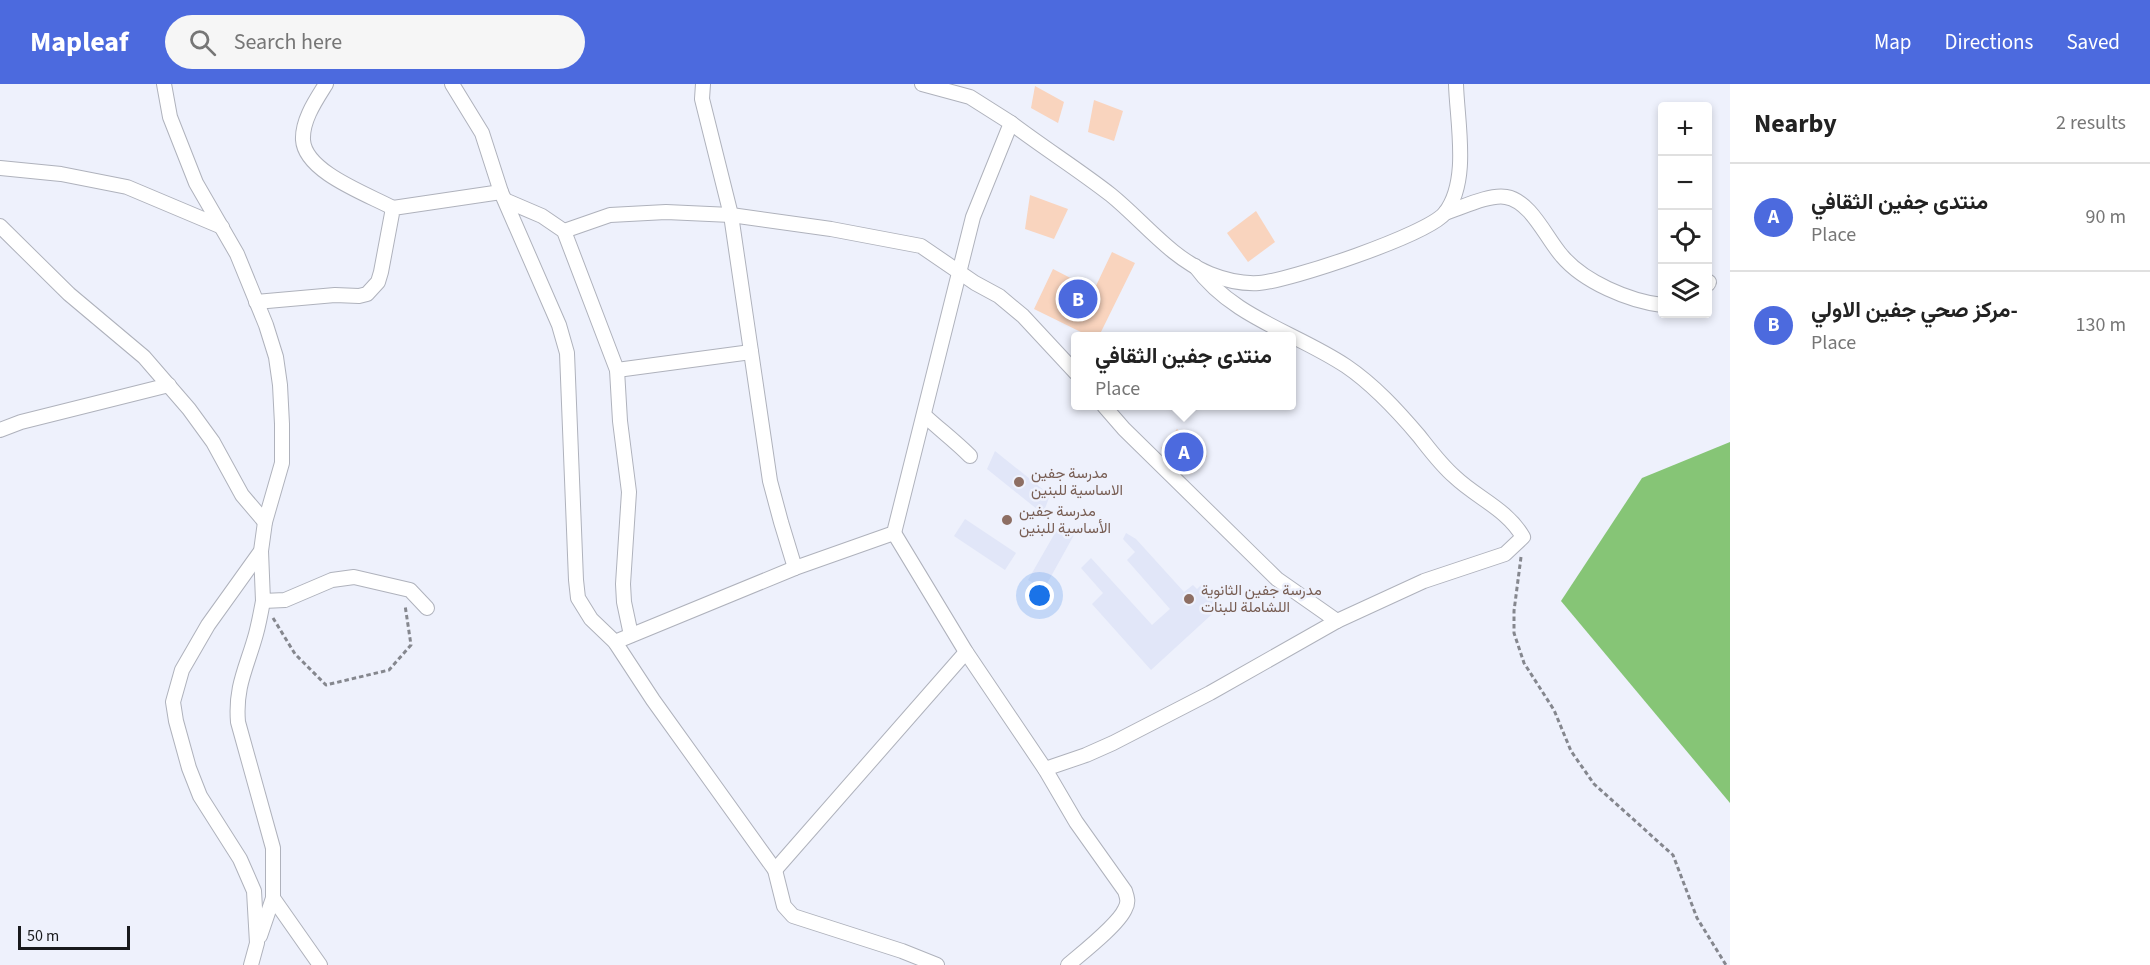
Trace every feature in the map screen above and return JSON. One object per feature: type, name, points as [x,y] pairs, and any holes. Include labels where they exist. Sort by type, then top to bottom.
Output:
[{"type":"street","points":[[164,84],[170,117],[196,183],[237,254],[266,325],[276,357],[282,424],[282,463],[265,522],[261,551],[263,601],[237,701],[238,722],[273,848],[273,898],[251,965]]},
{"type":"street","points":[[326,84],[304,127],[303,138],[305,150],[312,161],[326,173],[393,208],[504,197],[542,216],[564,231],[616,370],[629,492],[623,584],[624,602],[631,635]]},
{"type":"street","points":[[703,84],[702,99],[731,215],[770,481],[795,568]]},
{"type":"street","points":[[922,84],[970,97],[1011,123],[1110,195],[1195,266],[1210,274],[1241,282],[1258,283],[1279,280],[1386,244],[1422,229],[1445,213],[1505,196],[1517,200],[1526,207],[1563,257],[1582,272],[1616,294],[1643,303],[1658,305]]},
{"type":"street","points":[[1445,213],[1456,192],[1460,170],[1456,84]]},
{"type":"street","points":[[458,86],[482,133],[504,197],[559,325],[567,353],[578,598],[591,619],[615,642],[660,710],[775,870],[784,906],[793,916],[902,951],[937,965]]},
{"type":"street","points":[[1011,123],[973,217],[894,533],[966,652],[1045,769],[1076,822],[1120,881],[1128,900],[1122,914],[1093,944],[1068,965]]},
{"type":"street","points":[[0,168],[62,174],[127,187],[222,226]]},
{"type":"street","points":[[256,302],[367,294],[378,282],[393,208]]},
{"type":"street","points":[[564,231],[610,215],[666,212],[731,215],[831,229],[921,246],[988,292],[999,296],[1023,316],[1071,368]]},
{"type":"street","points":[[0,226],[69,294],[144,357],[213,442],[242,495],[265,522]]},
{"type":"street","points":[[1195,266],[1207,283],[1237,307],[1285,332]]},
{"type":"street","points":[[1045,769],[1086,755],[1210,693],[1337,621],[1424,581],[1504,554],[1522,537],[1512,520],[1453,476],[1395,409],[1365,380],[1320,350],[1296,338]]},
{"type":"street","points":[[616,370],[751,352]]},
{"type":"street","points":[[0,430],[21,422],[169,385]]},
{"type":"street","points":[[1108,410],[1124,429],[1277,579],[1337,621]]},
{"type":"street","points":[[924,415],[969,456]]},
{"type":"street","points":[[615,642],[795,568],[894,533]]},
{"type":"street","points":[[257,943],[255,902],[250,878],[200,796],[189,768],[173,702],[183,670],[208,625],[261,551]]},
{"type":"street","points":[[263,601],[285,600],[319,584],[343,578],[365,579],[403,588],[417,595],[427,608]]},
{"type":"street","points":[[775,870],[966,652]]},
{"type":"street","points":[[273,898],[320,965]]},
{"type":"path","points":[[1522,537],[1514,622],[1516,639],[1524,663],[1554,710],[1571,751],[1594,784],[1673,855],[1697,918],[1726,965]]},
{"type":"path","points":[[263,601],[295,654],[326,685],[389,670],[411,645],[403,588]]},
{"type":"shaded area","name":"مدرسة جفين الاساسية للبنين","points":[[995,451],[1050,495],[1043,514],[987,469]]},
{"type":"shaded area","points":[[965,519],[1016,553],[1005,570],[954,536]]},
{"type":"shaded area","name":"مدرسة جفين الاساسية للبنين","points":[[1059,526],[1074,535],[1044,589],[1028,580]]},
{"type":"shaded area","name":"مدرسة جفين الثانوية اللشاملة للبنات","points":[[1126,533],[1136,539],[1184,592],[1193,585],[1197,589],[1202,584],[1222,605],[1151,670],[1092,604],[1103,593],[1081,568],[1091,558],[1152,625],[1170,609],[1127,560],[1135,552],[1123,539]]},
{"type":"green space","points":[[1730,442],[1730,803],[1561,601],[1642,478]]},
{"type":"building","points":[[1035,86],[1064,102],[1058,123],[1031,108]]},
{"type":"building","points":[[1094,100],[1123,111],[1114,141],[1088,132]]},
{"type":"building","points":[[1030,195],[1068,209],[1054,239],[1025,229]]},
{"type":"building","points":[[1256,211],[1275,242],[1248,262],[1227,233]]},
{"type":"building","points":[[1112,252],[1135,263],[1101,332],[1081,332],[1034,309],[1053,269],[1094,290]]},
{"type":"building","points":[[1177,429],[1207,456],[1191,474],[1161,448]]},
{"type":"place","name":"مركز صحي جفين الاولي-","points":[[1078,299]]},
{"type":"place","name":"منتدى جفين الثقافي","points":[[1184,452]]},
{"type":"place","name":"مدرسة جفين الاساسية للبنين","points":[[1019,482]]},
{"type":"place","name":"مدرسة جفين الأساسية للبنين","points":[[1007,520]]},
{"type":"place","name":"مدرسة جفين الثانوية اللشاملة للبنات","points":[[1189,599]]}]
